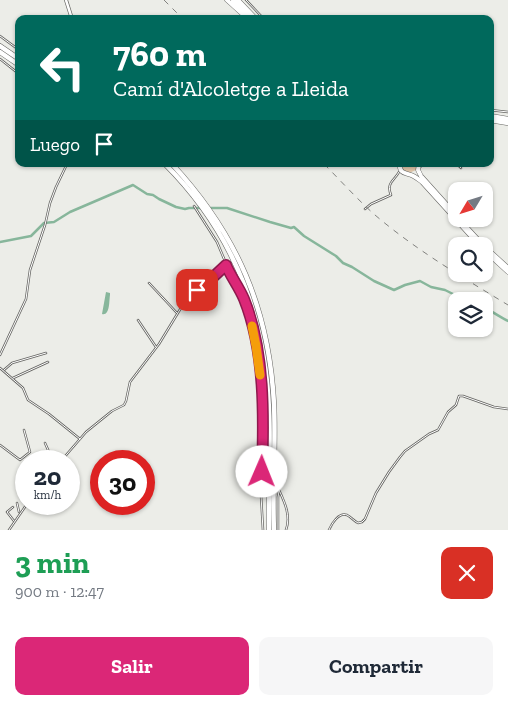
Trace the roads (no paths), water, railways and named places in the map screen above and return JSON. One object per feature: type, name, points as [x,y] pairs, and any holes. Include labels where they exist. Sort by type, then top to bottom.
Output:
[{"type":"highway","points":[[227,0],[245,15]]},
{"type":"highway","points":[[233,0],[246,15]]},
{"type":"highway","points":[[238,0],[252,15]]},
{"type":"highway","points":[[0,46],[15,56]]},
{"type":"highway","points":[[0,52],[15,62]]},
{"type":"highway","points":[[494,117],[508,119]]},
{"type":"highway","points":[[494,121],[508,123]]},
{"type":"highway","points":[[168,167],[205,210],[223,240],[252,304],[266,369],[269,410],[268,530]]},
{"type":"highway","points":[[175,167],[193,186],[227,235],[245,272],[256,302],[266,339],[272,373],[274,403],[274,530]]},
{"type":"highway","points":[[401,167],[404,173],[422,182],[472,237]]},
{"type":"highway","points":[[409,174],[416,172],[419,167]]},
{"type":"highway","points":[[419,167],[422,178],[448,206]]},
{"type":"highway","points":[[467,228],[508,268]]},
{"type":"highway","points":[[493,258],[508,272]]},
{"type":"street","points":[[66,0],[71,15]]},
{"type":"street","points":[[246,0],[260,15]]},
{"type":"street","points":[[0,36],[15,47]]},
{"type":"street","points":[[0,59],[15,71]]},
{"type":"street","points":[[494,110],[508,112]]},
{"type":"street","points":[[0,355],[26,299],[32,264],[46,224],[48,210],[66,167]]},
{"type":"street","points":[[396,177],[400,167]]},
{"type":"street","points":[[365,209],[371,204],[391,195],[389,186],[396,177],[401,174],[409,174]]},
{"type":"street","points":[[195,207],[223,253],[226,265],[244,300],[254,336],[263,415],[263,530]]},
{"type":"street","points":[[70,450],[87,431],[108,413],[124,405],[130,381],[156,348],[188,298],[231,262]]},
{"type":"street","points":[[149,283],[178,314]]},
{"type":"street","points":[[138,320],[156,348]]},
{"type":"street","points":[[3,371],[12,363],[46,353]]},
{"type":"street","points":[[12,378],[48,362]]},
{"type":"street","points":[[0,368],[25,389],[27,400],[49,414],[80,439]]},
{"type":"street","points":[[329,530],[334,521],[343,515],[357,522],[366,520],[374,498],[391,468],[405,452],[438,430],[448,412],[456,405],[458,396],[461,395],[492,406],[508,409]]},
{"type":"street","points":[[0,445],[20,460],[30,452],[24,430]]},
{"type":"street","points":[[45,443],[48,450]]},
{"type":"street","points":[[278,530],[279,490],[288,516],[286,530]]},
{"type":"street","points":[[13,506],[7,512],[15,522]]},
{"type":"street","points":[[9,530],[19,515]]},
{"type":"waterway","points":[[0,242],[31,236],[44,223],[54,222],[70,212],[133,185],[147,194],[153,195],[176,207],[185,209],[201,208]]},
{"type":"waterway","points":[[207,208],[227,208],[291,228],[294,227],[343,263],[394,290],[420,281],[431,287],[449,292]]},
{"type":"waterway","points":[[493,313],[508,321]]},
{"type":"railway","points":[[164,0],[179,15]]},
{"type":"railway","points":[[327,167],[368,209],[391,228],[440,263],[508,305]]}]
